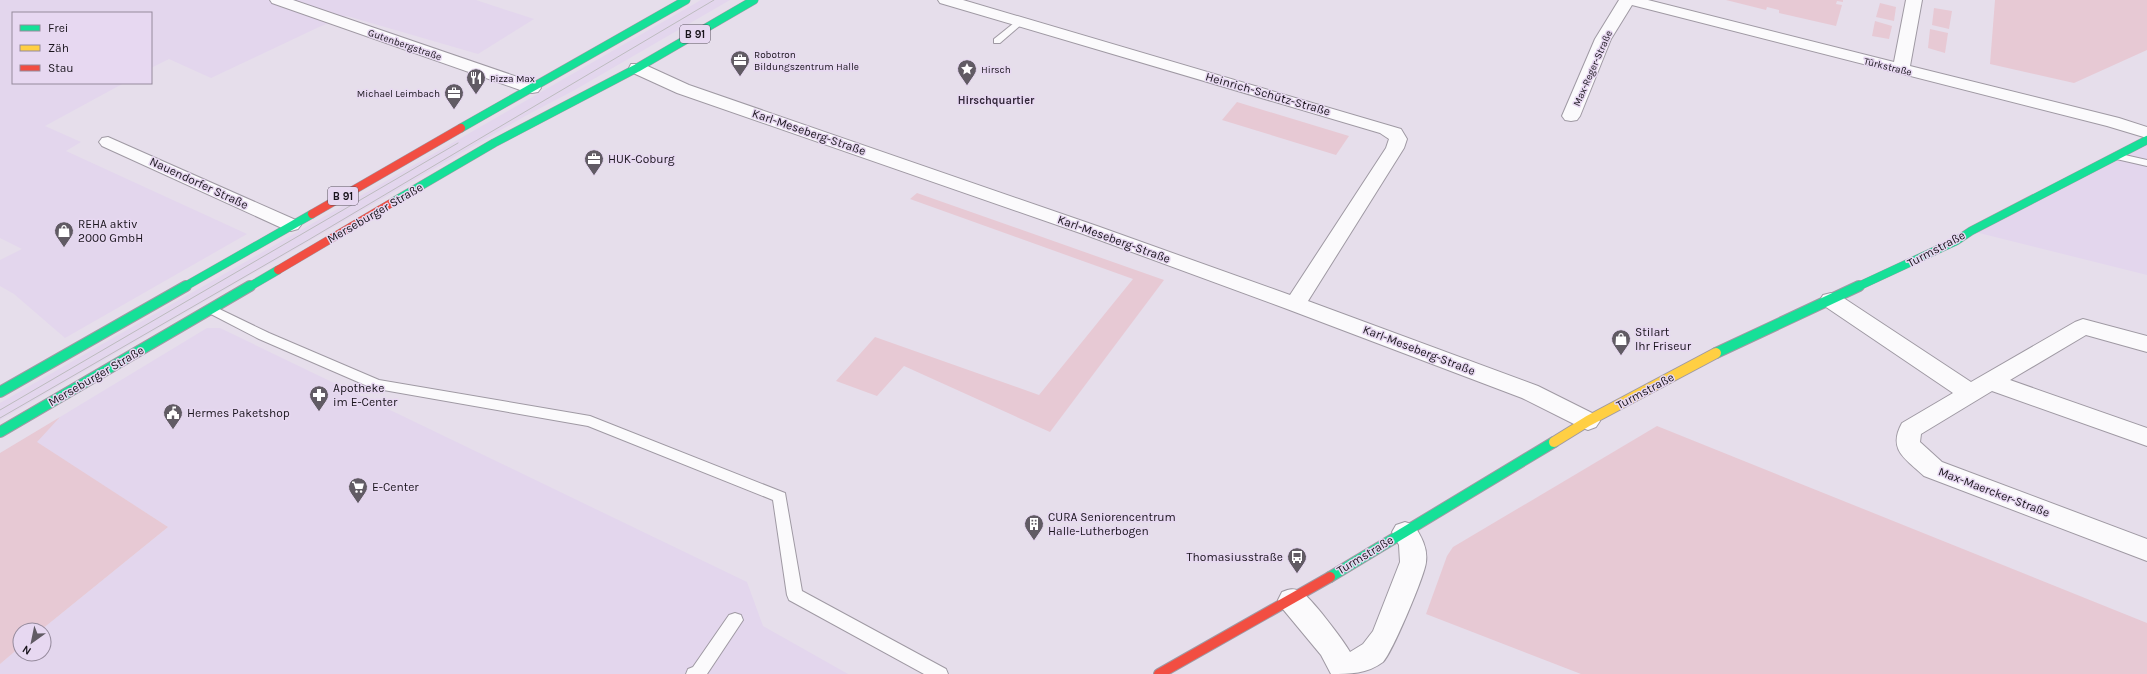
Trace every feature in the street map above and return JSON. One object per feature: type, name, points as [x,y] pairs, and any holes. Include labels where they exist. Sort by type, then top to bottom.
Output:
[{"type":"main road","name":"B 91","points":[[0,392],[686,0]]},
{"type":"main road","name":"Merseburger Straße","points":[[0,432],[520,129],[637,68],[754,0]]},
{"type":"main road","name":"Turmstraße","points":[[1159,674],[1292,600],[1588,421],[1706,358],[1956,240],[1970,231],[2147,140]]},
{"type":"street","name":"Gutenbergstraße","points":[[278,0],[532,88]]},
{"type":"street","name":"Heinrich-Schütz-Straße","points":[[946,0],[1386,129],[1395,133],[1398,139],[1395,148],[1295,304]]},
{"type":"street","points":[[1902,69],[1914,0]]},
{"type":"street","name":"Türkstraße","points":[[1636,1],[2113,122],[2147,133]]},
{"type":"street","name":"Max-Reger-Straße","points":[[1571,116],[1603,39],[1636,1]]},
{"type":"street","name":"Karl-Meseberg-Straße","points":[[637,68],[683,89],[1046,215],[1295,304],[1534,394],[1588,421]]},
{"type":"street","name":"Nauendorfer Straße","points":[[108,142],[291,225]]},
{"type":"street","points":[[1831,300],[1980,388],[2147,437]]},
{"type":"street","name":"Max-Maercker-Straße","points":[[2147,344],[2083,327],[1910,429],[1907,445],[1933,469],[2147,550]]},
{"type":"street","points":[[1292,600],[1334,650],[1345,672],[1373,653],[1384,637],[1413,562],[1412,546],[1405,532]]},
{"type":"lane","points":[[998,41],[1019,22]]},
{"type":"lane","points":[[2116,156],[2147,163]]},
{"type":"lane","points":[[211,309],[264,336],[377,385],[590,421],[780,497],[795,596],[940,674]]},
{"type":"lane","points":[[694,674],[699,672],[735,620]]},
{"type":"shaded area","points":[[0,0],[476,0],[534,19],[478,54],[347,16],[319,27],[211,78],[169,59],[152,68],[152,12],[12,12],[12,84],[122,84],[45,126],[81,142],[66,151],[247,234],[65,338],[14,294],[0,286],[0,260],[22,249],[0,238]]},
{"type":"shaded area","points":[[701,0],[730,0],[573,91],[527,115],[0,420],[0,403]]},
{"type":"shaded area","points":[[1726,0],[1843,0],[1843,2],[1837,1],[1836,4],[1842,5],[1836,26],[1779,13],[1779,10],[1767,7],[1766,10]]},
{"type":"shaded area","points":[[1995,0],[2147,0],[2147,50],[2074,83],[1990,64]]},
{"type":"shaded area","points":[[1880,3],[1896,7],[1894,21],[1876,17]]},
{"type":"shaded area","points":[[1934,8],[1952,11],[1949,29],[1932,25]]},
{"type":"shaded area","points":[[1875,21],[1892,26],[1889,39],[1872,36]]},
{"type":"shaded area","points":[[1930,29],[1948,33],[1945,53],[1928,48]]},
{"type":"shaded area","points":[[1237,102],[1349,136],[1336,155],[1222,120]]},
{"type":"shaded area","points":[[2147,140],[2147,275],[1971,231]]},
{"type":"shaded area","points":[[917,193],[1164,280],[1050,432],[904,366],[877,396],[836,381],[875,337],[1039,395],[1133,279],[910,199]]},
{"type":"shaded area","name":"E-Center","points":[[207,328],[220,328],[747,582],[763,626],[848,674],[0,674],[0,664],[12,654],[12,662],[52,662],[51,622],[168,527],[36,442],[60,417]]},
{"type":"shaded area","points":[[60,417],[37,442],[168,527],[51,622],[12,622],[12,654],[0,664],[0,453]]},
{"type":"shaded area","points":[[1657,426],[2147,623],[2147,674],[1581,674],[1426,614],[1447,556],[1453,547]]},
{"type":"tram line","points":[[0,418],[310,239],[714,0]]},
{"type":"tram line","points":[[0,410],[458,143]]},
{"type":"traffic: fast","points":[[461,128],[686,0]]},
{"type":"traffic: fast","points":[[393,202],[494,143],[637,68],[754,0]]},
{"type":"traffic: fast","points":[[1716,353],[1956,241],[1971,231],[2147,140]]},
{"type":"traffic: fast","points":[[0,392],[312,214]]},
{"type":"traffic: fast","points":[[0,432],[278,270]]},
{"type":"traffic: fast","points":[[1330,577],[1554,442]]},
{"type":"traffic: slow","points":[[1554,442],[1588,421],[1716,353]]},
{"type":"traffic: jam","points":[[312,214],[461,128]]},
{"type":"traffic: jam","points":[[278,270],[393,202]]},
{"type":"traffic: jam","points":[[1159,674],[1330,577]]},
{"type":"place","name":"Robotron Bildungszentrum Halle","points":[[740,77]]},
{"type":"place","name":"Hirsch","points":[[967,86]]},
{"type":"place","name":"Pizza Max","points":[[476,95]]},
{"type":"place","name":"Michael Leimbach","points":[[454,110]]},
{"type":"place","name":"HUK-Coburg","points":[[594,176]]},
{"type":"place","name":"REHA aktiv 2000 GmbH","points":[[64,248]]},
{"type":"place","name":"Stilart Ihr Friseur","points":[[1621,356]]},
{"type":"place","name":"Apotheke im E-Center","points":[[319,412]]},
{"type":"place","name":"Hermes Paketshop","points":[[173,430]]},
{"type":"place","name":"E-Center","points":[[358,504]]},
{"type":"place","name":"CURA Seniorencentrum Halle-Lutherbogen","points":[[1034,541]]},
{"type":"place","name":"Thomasiusstraße","points":[[1297,574]]},
{"type":"district","name":"Hirschquartier","points":[[996,100]]}]
